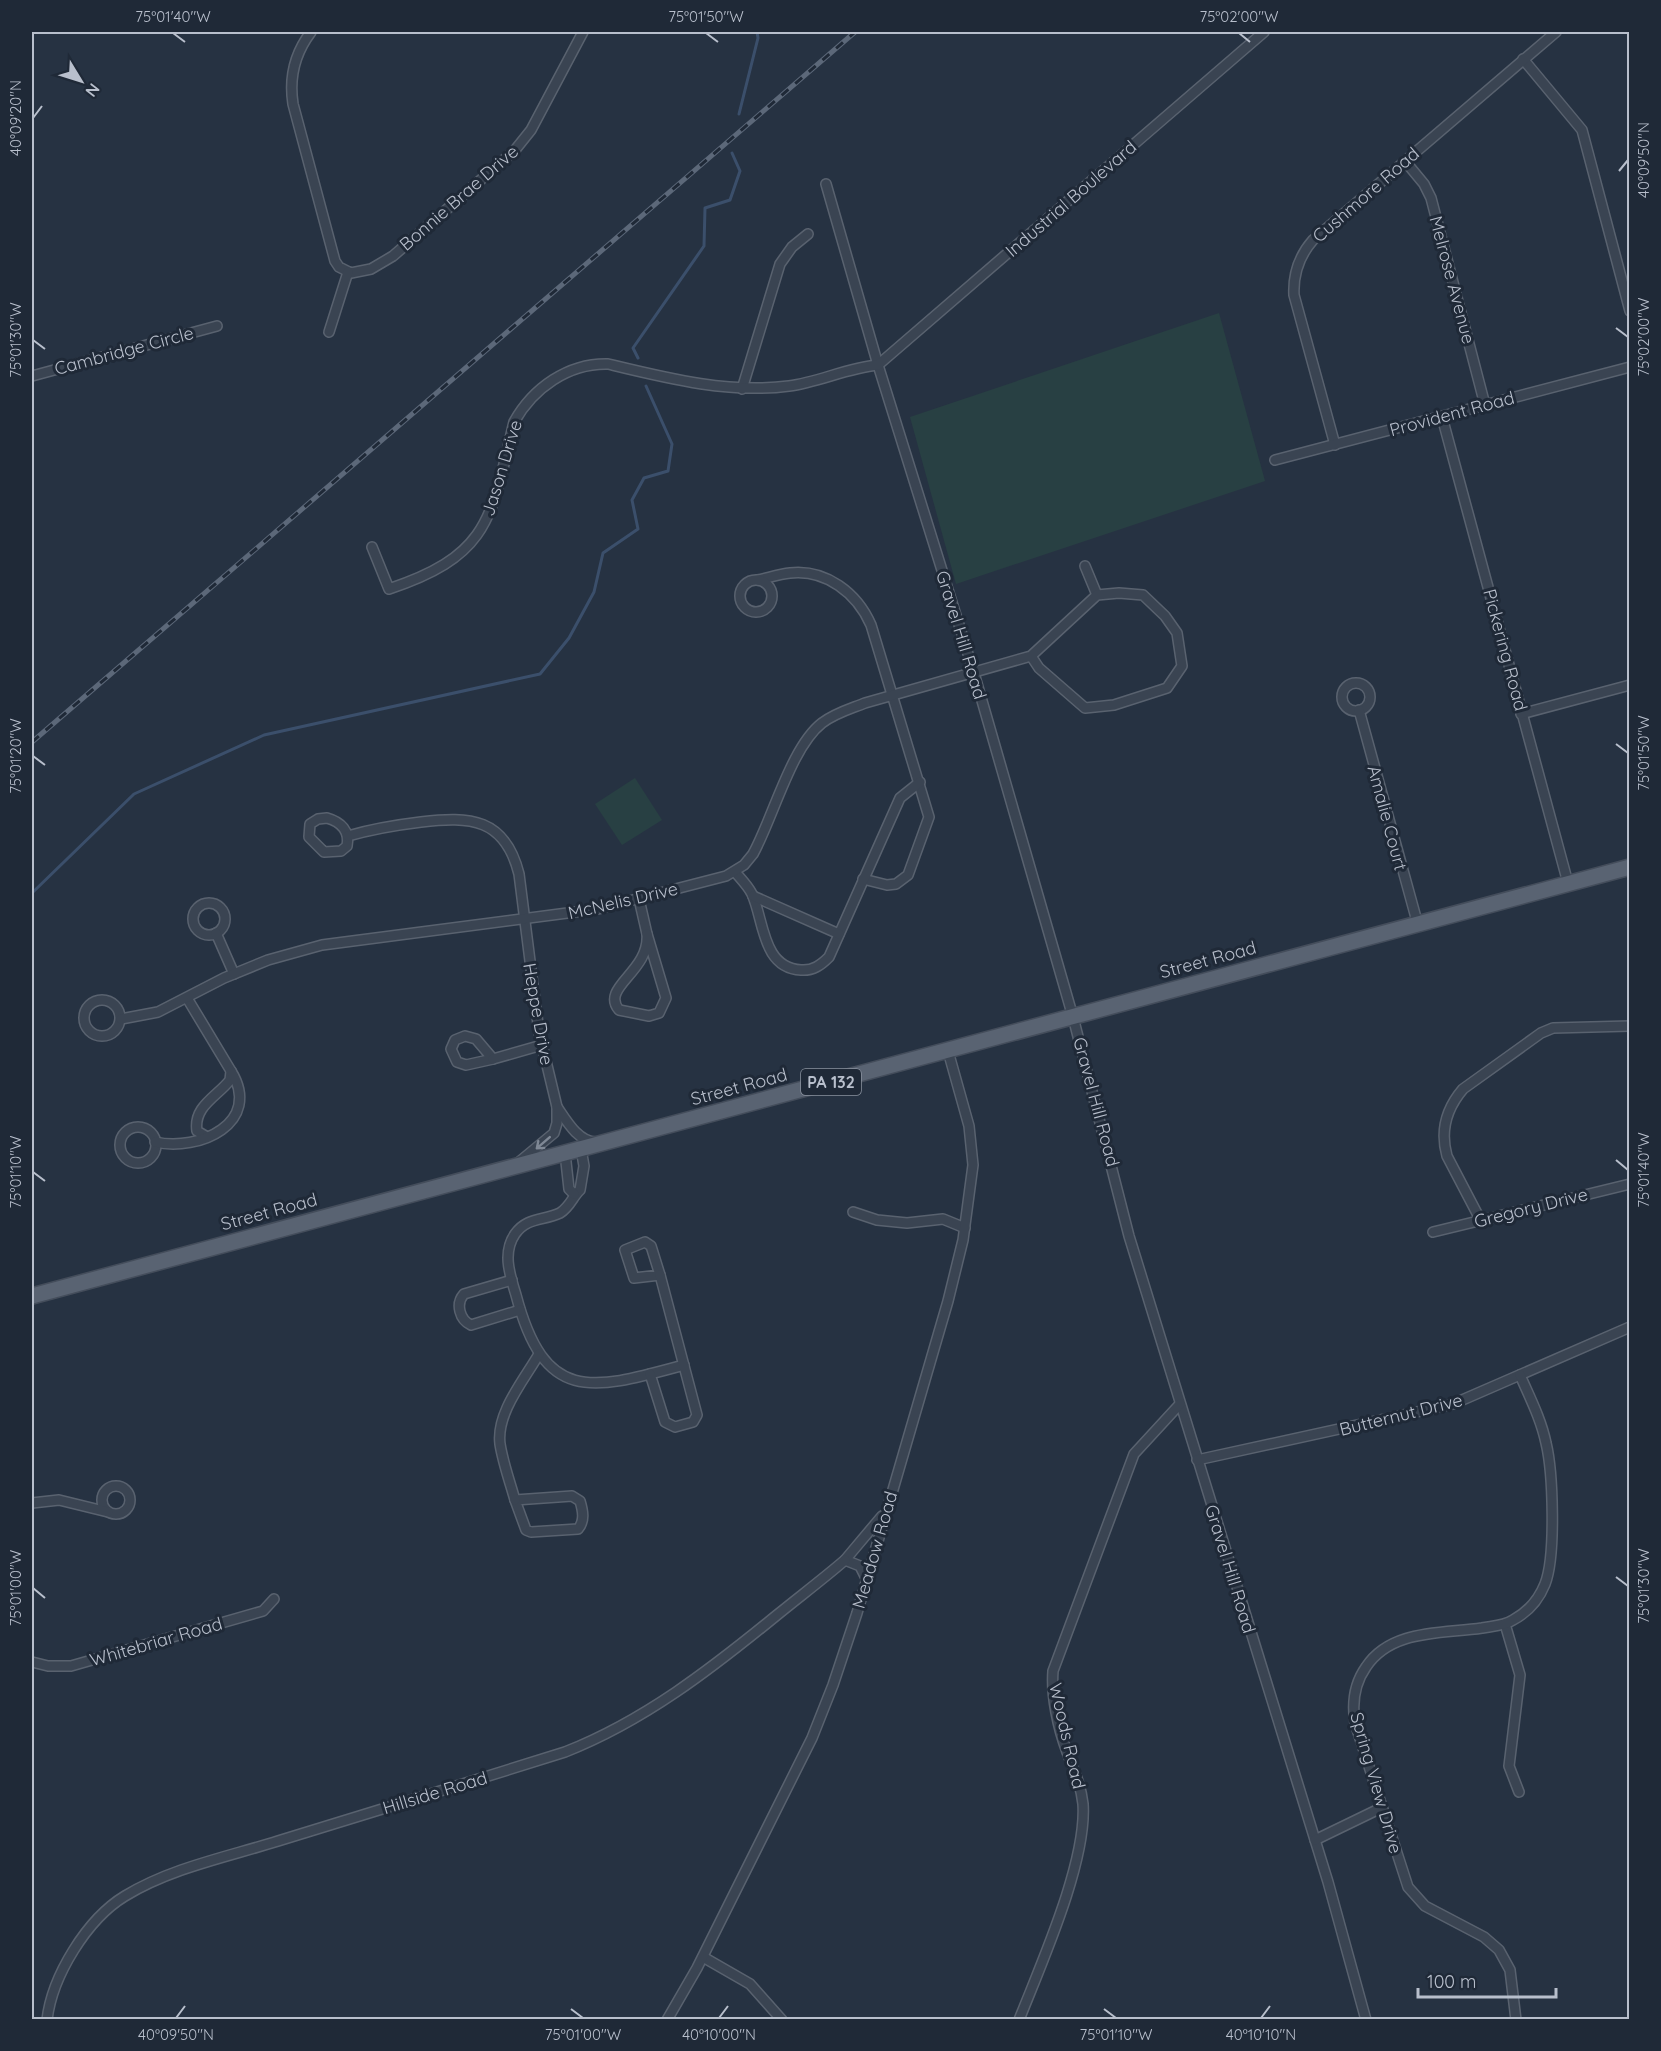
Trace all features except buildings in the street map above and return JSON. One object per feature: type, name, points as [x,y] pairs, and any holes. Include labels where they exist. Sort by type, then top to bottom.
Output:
[{"type":"main road","name":"Street Road","points":[[32,1296],[1629,867]]},
{"type":"street","points":[[311,32],[296,61],[292,98],[335,261],[348,272],[329,332]]},
{"type":"street","name":"Bonnie Brae Drive","points":[[348,272],[365,271],[393,256],[515,150],[531,130],[583,32]]},
{"type":"street","name":"Industrial Boulevard","points":[[878,365],[1264,32]]},
{"type":"street","name":"Cushmore Road","points":[[1335,445],[1294,295],[1295,274],[1301,256],[1313,240],[1556,32]]},
{"type":"street","points":[[1524,59],[1582,130],[1629,310]]},
{"type":"street","name":"Melrose Avenue","points":[[1406,161],[1424,184],[1431,198],[1485,405]]},
{"type":"street","name":"Gravel Hill Road","points":[[826,184],[878,365],[974,673],[1073,1017],[1129,1236],[1315,1840],[1366,2019]]},
{"type":"street","points":[[742,389],[780,264],[792,247],[808,234]]},
{"type":"street","name":"Cambridge Circle","points":[[32,376],[217,326]]},
{"type":"street","name":"Jason Drive","points":[[372,547],[389,589],[420,578],[459,556],[472,543],[489,517],[514,422],[520,411],[552,380],[569,370],[593,363],[608,364],[742,389],[792,386],[861,367],[878,365]]},
{"type":"street","name":"Provident Road","points":[[1275,460],[1629,367]]},
{"type":"street","name":"Pickering Road","points":[[1442,417],[1568,884]]},
{"type":"street","points":[[1085,566],[1097,595]]},
{"type":"street","points":[[758,580],[798,573],[824,578],[846,590],[867,615],[929,817],[912,870],[896,884],[877,884],[863,879]]},
{"type":"street","points":[[920,782],[900,798],[839,934],[822,963],[807,970],[790,968],[769,949],[753,896],[735,872],[744,865],[758,844],[806,741],[813,731],[838,712],[1031,656],[1097,595],[1119,592],[1143,595],[1164,616],[1176,633],[1182,666],[1167,688],[1114,705],[1085,708],[1039,668],[1031,656]]},
{"type":"street","points":[[1521,714],[1629,685]]},
{"type":"street","name":"Amalie Court","points":[[1359,710],[1418,925]]},
{"type":"street","points":[[327,818],[341,825],[348,836],[344,849],[332,853],[318,848],[311,842],[308,830],[314,820],[327,818]]},
{"type":"street","name":"Heppe Drive","points":[[348,836],[384,826],[455,818],[482,824],[496,834],[512,853],[519,874],[523,920],[542,1045],[557,1107],[557,1123],[549,1139],[509,1168]]},
{"type":"street","name":"McNelis Drive","points":[[121,1019],[158,1012],[234,974],[268,960],[322,945],[598,909],[735,872]]},
{"type":"street","points":[[753,896],[839,934]]},
{"type":"street","points":[[639,899],[666,998],[659,1013],[649,1016],[619,1010],[614,999],[616,989],[643,960],[647,950],[647,934]]},
{"type":"street","points":[[216,933],[234,974]]},
{"type":"street","points":[[155,1142],[177,1145],[225,1129],[238,1108],[239,1090],[231,1071],[187,998]]},
{"type":"street","points":[[98,1000],[111,1004],[120,1013],[121,1019],[115,1030],[103,1035],[90,1031],[83,1017],[88,1005],[98,1000]]},
{"type":"street","points":[[1481,1221],[1444,1146],[1446,1118],[1455,1098],[1463,1089],[1541,1033],[1564,1026],[1629,1026]]},
{"type":"street","points":[[493,1059],[542,1045]]},
{"type":"street","name":"Meadow Road","points":[[667,2019],[702,1957],[812,1738],[833,1685],[948,1301],[965,1228],[973,1165],[971,1143],[948,1051]]},
{"type":"street","points":[[202,1135],[196,1127],[201,1111],[210,1097],[230,1080],[231,1071]]},
{"type":"street","name":"Heppe Drive","points":[[557,1107],[579,1135],[590,1142],[608,1142]]},
{"type":"street","points":[[581,1149],[583,1180],[580,1190],[574,1194],[568,1206],[560,1212],[533,1219],[516,1232],[508,1250],[512,1280],[526,1331],[539,1354],[566,1376],[591,1384],[612,1383],[684,1365]]},
{"type":"street","points":[[564,1153],[569,1189],[574,1194]]},
{"type":"street","name":"Gregory Drive","points":[[1433,1232],[1629,1184]]},
{"type":"street","points":[[853,1212],[877,1220],[907,1223],[943,1218],[965,1228]]},
{"type":"street","points":[[650,1374],[665,1422],[673,1426],[693,1422],[697,1415],[660,1275],[648,1243],[625,1250],[634,1278],[660,1275]]},
{"type":"street","points":[[512,1280],[464,1294],[459,1306],[462,1317],[471,1325],[520,1310]]},
{"type":"street","name":"Butternut Drive","points":[[1197,1460],[1428,1411],[1473,1396],[1629,1327]]},
{"type":"street","points":[[515,1500],[577,1498],[582,1506],[581,1525],[573,1531],[531,1532],[523,1527],[515,1500],[500,1444],[504,1416],[539,1354]]},
{"type":"street","name":"Spring View Drive","points":[[1516,2019],[1506,1960],[1484,1936],[1438,1914],[1417,1899],[1404,1879],[1353,1714],[1354,1695],[1362,1672],[1377,1653],[1402,1639],[1505,1624],[1525,1612],[1535,1602],[1546,1581],[1550,1568],[1552,1487],[1550,1459],[1538,1415],[1520,1375]]},
{"type":"street","name":"Woods Road","points":[[1019,2019],[1068,1888],[1083,1822],[1080,1786],[1067,1752],[1054,1696],[1053,1671],[1134,1454],[1180,1404]]},
{"type":"street","points":[[32,1503],[59,1500],[111,1513]]},
{"type":"street","name":"Hillside Road","points":[[47,2019],[55,1985],[69,1957],[99,1919],[123,1897],[188,1868],[564,1752],[598,1738],[636,1718],[708,1669],[845,1560],[886,1512]]},
{"type":"street","points":[[845,1560],[860,1566],[866,1580]]},
{"type":"street","name":"Whitebriar Road","points":[[32,1662],[48,1666],[71,1665],[263,1611],[274,1599]]},
{"type":"street","points":[[1505,1624],[1520,1675],[1509,1766],[1519,1792]]},
{"type":"street","points":[[1315,1840],[1381,1808]]},
{"type":"street","points":[[702,1957],[750,1984],[782,2019]]},
{"type":"green space","points":[[1219,313],[1265,481],[956,584],[910,417]]},
{"type":"green space","points":[[635,778],[662,820],[622,845],[595,804]]},
{"type":"waterway","points":[[739,114],[758,38],[757,32]]},
{"type":"waterway","points":[[638,358],[633,348],[704,246],[705,208],[730,200],[740,171],[732,153]]},
{"type":"waterway","points":[[32,893],[134,794],[264,735],[540,674],[569,638],[594,592],[603,553],[638,529],[632,500],[644,478],[668,471],[672,444],[646,386]]},
{"type":"railway","points":[[32,742],[855,32]]}]
